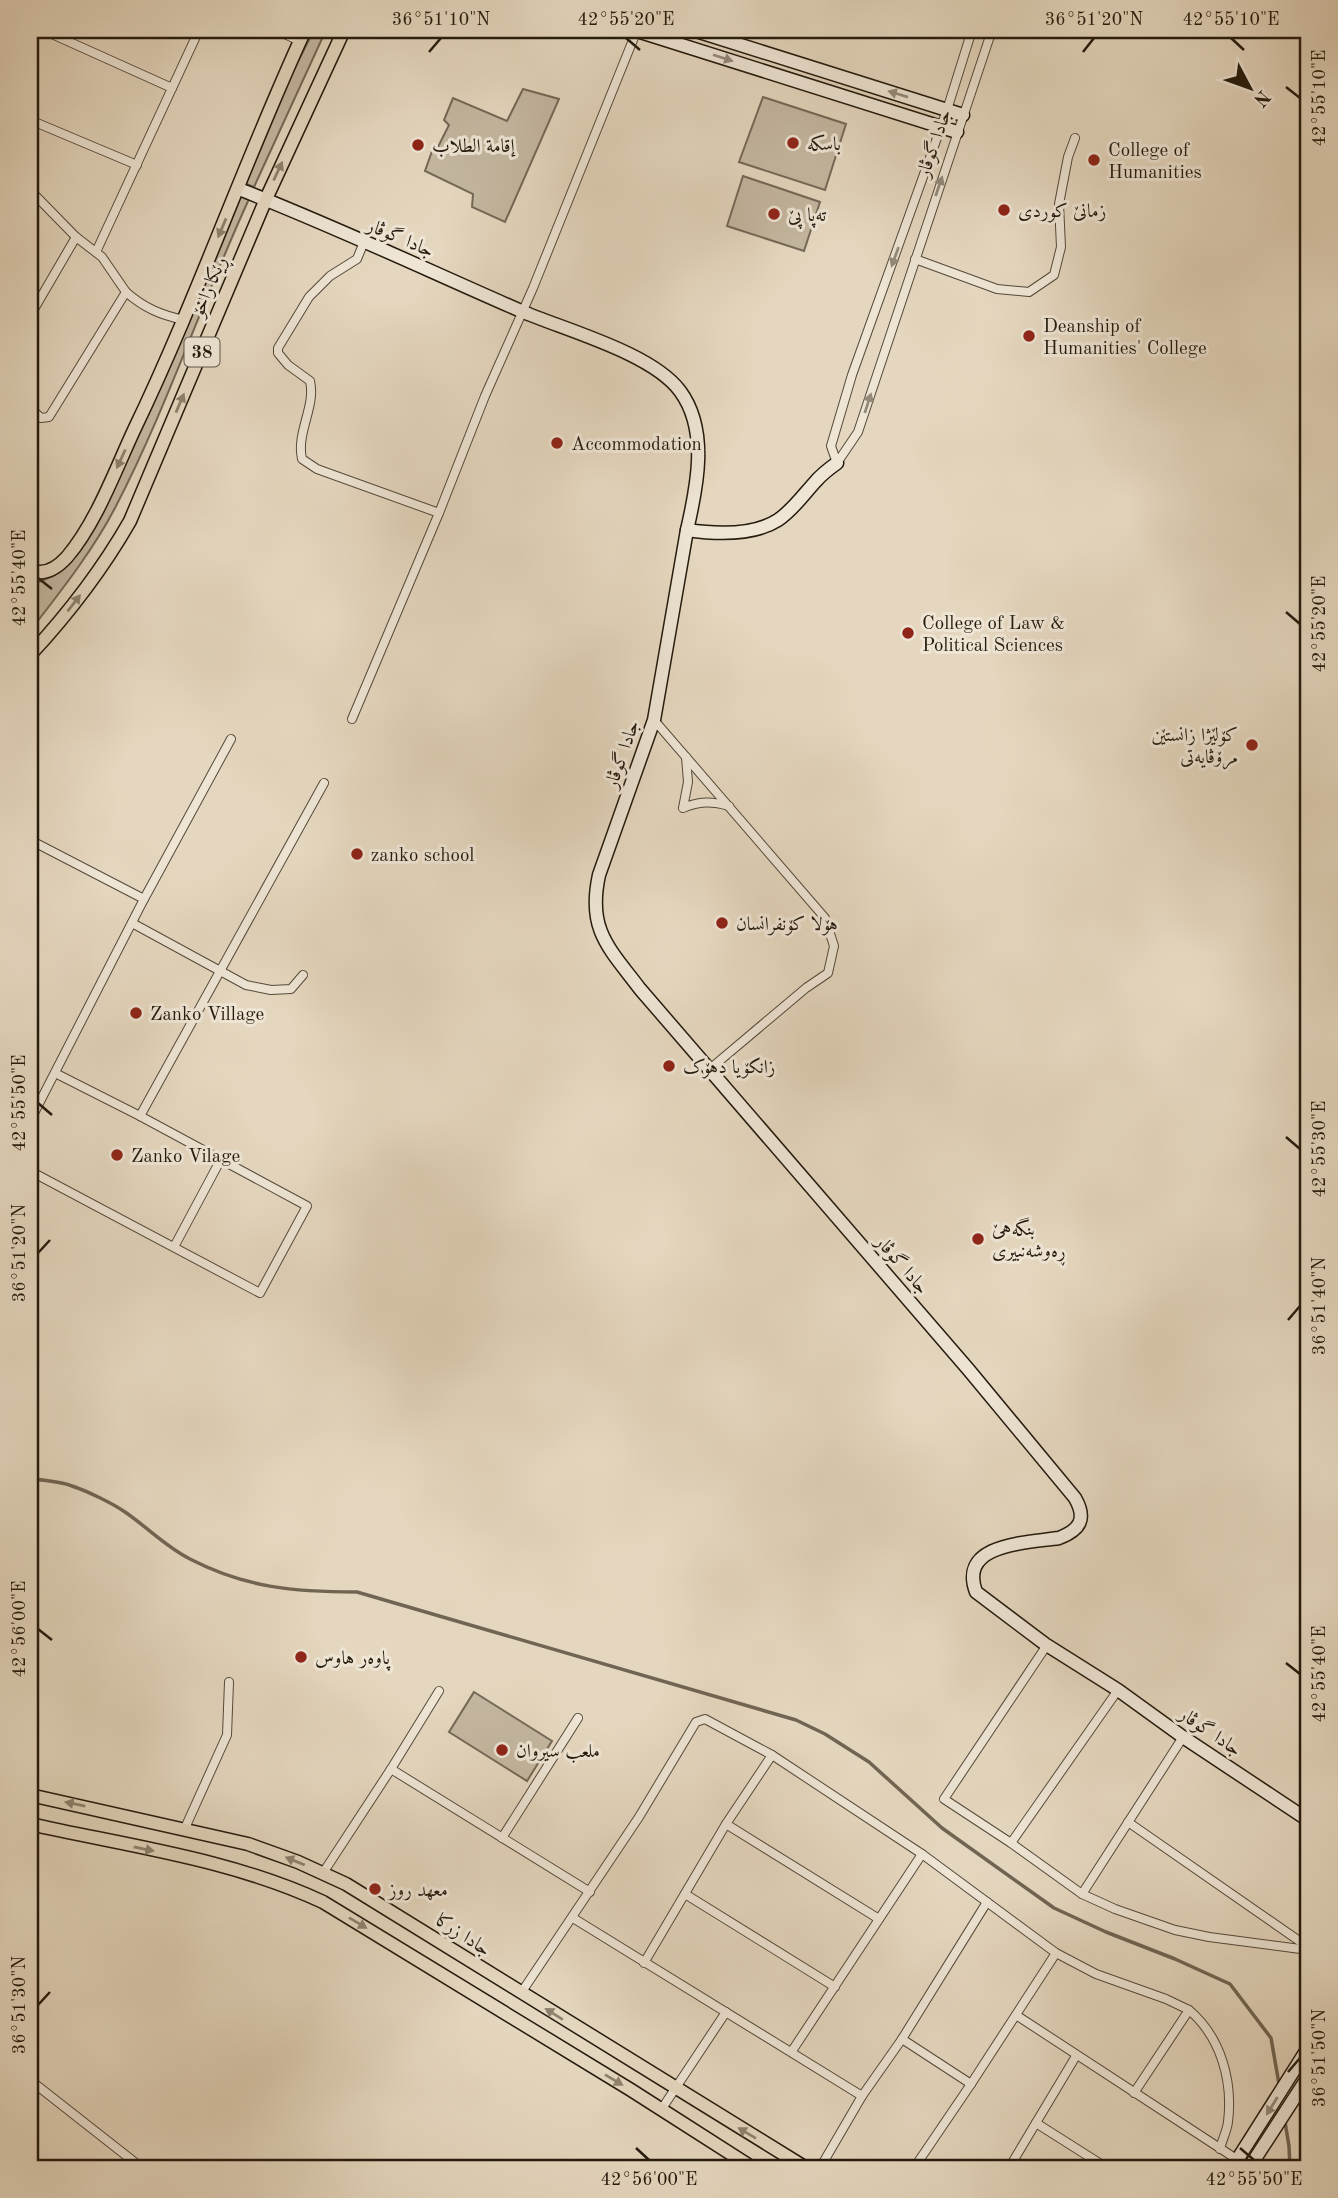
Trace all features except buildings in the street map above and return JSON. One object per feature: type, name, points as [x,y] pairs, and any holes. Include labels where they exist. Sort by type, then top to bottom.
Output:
[{"type":"main road","name":"ڕێکا زاخۆ","points":[[30,655],[101,568],[130,521],[265,199],[344,30]]},
{"type":"main road","name":"ڕێکا زاخۆ","points":[[30,570],[48,571],[59,565],[86,529],[152,394],[302,36]]},
{"type":"main road","name":"جادا زرکا","points":[[30,1795],[248,1844],[323,1872],[369,1896],[806,2168]]},
{"type":"main road","points":[[30,1824],[237,1869],[307,1894],[753,2168]]},
{"type":"street","points":[[43,30],[172,88]]},
{"type":"street","points":[[96,252],[199,30]]},
{"type":"street","points":[[276,30],[302,36]]},
{"type":"street","points":[[352,719],[636,30],[957,132]]},
{"type":"street","points":[[693,30],[963,115]]},
{"type":"street","name":"جادا گوڤار","points":[[837,463],[831,446],[852,375],[947,110],[972,30]]},
{"type":"street","name":"جادا گوڤار","points":[[687,530],[704,533],[743,531],[760,528],[778,520],[837,463],[858,432],[992,30]]},
{"type":"street","points":[[30,120],[136,165]]},
{"type":"street","points":[[915,259],[997,289],[1029,292],[1054,275],[1061,247],[1059,204],[1074,138]]},
{"type":"street","name":"جادا گوڤار","points":[[239,189],[306,215],[522,312],[636,357],[666,377],[681,393],[694,422],[698,450],[696,478],[654,720],[596,889],[596,917],[601,933],[608,947],[640,989],[968,1369],[1081,1508],[1077,1527],[1069,1534],[990,1550],[977,1562],[973,1572],[975,1592],[1047,1645],[1118,1690],[1308,1820]]},
{"type":"street","points":[[30,190],[76,237],[96,252],[126,292],[151,310],[184,320]]},
{"type":"street","points":[[30,316],[76,237]]},
{"type":"street","points":[[364,243],[357,259],[330,276],[309,297],[278,348],[278,353],[288,365],[310,381],[312,391],[299,445],[302,459],[317,468],[439,513]]},
{"type":"street","points":[[30,408],[41,418],[49,417],[126,292]]},
{"type":"street","points":[[654,720],[825,918],[834,946],[828,973],[806,988],[711,1068],[712,1074]]},
{"type":"street","points":[[30,1121],[144,899],[231,739]]},
{"type":"street","points":[[686,757],[688,782],[683,808],[701,802],[716,802],[730,807]]},
{"type":"street","points":[[140,1116],[324,783]]},
{"type":"street","points":[[30,839],[144,899]]},
{"type":"street","points":[[132,923],[246,985],[271,990],[291,989],[303,975]]},
{"type":"street","points":[[30,1171],[260,1293],[307,1206],[55,1073]]},
{"type":"street","points":[[174,1247],[221,1159]]},
{"type":"street","points":[[1047,1645],[944,1798],[1082,1894],[1175,1930],[1209,1937],[1308,1948]]},
{"type":"street","points":[[185,1828],[228,1735],[229,1682]]},
{"type":"street","points":[[1011,1843],[1118,1690]]},
{"type":"street","points":[[323,1872],[439,1691]]},
{"type":"street","points":[[502,1838],[579,1718]]},
{"type":"street","points":[[521,1993],[639,1817],[696,1722],[705,1719],[772,1755],[922,1854],[1056,1953],[1096,1974],[1166,1999],[1188,2010],[1211,2034],[1225,2068],[1228,2123],[1220,2149]]},
{"type":"street","points":[[1082,1894],[1184,1737]]},
{"type":"street","points":[[643,1963],[726,1824],[772,1755]]},
{"type":"street","points":[[391,1769],[590,1892]]},
{"type":"street","points":[[1128,1822],[1308,1948]]},
{"type":"street","points":[[726,1824],[879,1919]]},
{"type":"street","points":[[792,2052],[922,1854]]},
{"type":"street","points":[[685,1894],[835,1987]]},
{"type":"street","points":[[820,2168],[862,2096],[902,2039],[987,1902]]},
{"type":"street","points":[[573,1918],[862,2096]]},
{"type":"street","points":[[914,2168],[1056,1953]]},
{"type":"street","points":[[1134,2094],[1188,2010]]},
{"type":"street","points":[[661,2110],[726,2012]]},
{"type":"street","points":[[1016,2015],[1220,2149],[1235,2164],[1308,2048]]},
{"type":"street","points":[[902,2039],[971,2084]]},
{"type":"street","points":[[1009,2168],[1076,2056]]},
{"type":"street","points":[[1249,2168],[1308,2077]]},
{"type":"street","points":[[30,2080],[142,2168]]},
{"type":"street","points":[[1036,2123],[1107,2168]]},
{"type":"shaded area","points":[[314,30],[326,30],[254,187],[244,183],[270,116]]},
{"type":"shaded area","points":[[523,89],[559,99],[505,222],[472,207],[473,194],[425,171],[432,151],[435,153],[449,125],[444,120],[453,98],[507,121]]},
{"type":"shaded area","name":"باسکە","points":[[763,97],[846,124],[825,190],[739,162]]},
{"type":"shaded area","name":"تەپا پێ","points":[[743,176],[820,202],[804,251],[727,226]]},
{"type":"shaded area","points":[[238,195],[249,199],[134,470],[96,540],[30,631],[30,583],[55,575],[98,517]]},
{"type":"shaded area","points":[[474,1692],[552,1741],[527,1781],[449,1732]]},
{"type":"waterway","points":[[30,1478],[67,1484],[85,1491],[125,1512],[181,1554],[231,1576],[292,1589],[357,1592],[796,1720],[825,1734],[869,1762],[942,1828],[1054,1908],[1230,1984],[1271,2038],[1279,2084]]},
{"type":"waterway","points":[[1285,2122],[1290,2168]]},
{"type":"place","name":"باسکە","points":[[793,143]]},
{"type":"place","name":"إقامة الطلاب","points":[[418,145]]},
{"type":"place","name":"College of Humanities","points":[[1094,160]]},
{"type":"place","name":"زمانێ کوردی","points":[[1004,210]]},
{"type":"place","name":"تەپا پێ","points":[[774,214]]},
{"type":"place","name":"Deanship of Humanities' College","points":[[1029,336]]},
{"type":"place","name":"Accommodation","points":[[557,443]]},
{"type":"place","name":"College of Law & Political Sciences","points":[[908,633]]},
{"type":"place","name":"كۆلێژا زانستێن مرۆڤایەتی","points":[[1252,745]]},
{"type":"place","name":"zanko school","points":[[357,854]]},
{"type":"place","name":"هۆلا كۆنفرانسان","points":[[722,923]]},
{"type":"place","name":"Zanko Village","points":[[136,1013]]},
{"type":"place","name":"زانکۆیا دهۆک","points":[[669,1066]]},
{"type":"place","name":"Zanko Vilage","points":[[117,1155]]},
{"type":"place","name":"بنگه‌هێ ڕه‌وشه‌نبیرى","points":[[978,1239]]},
{"type":"place","name":"پاوەر هاوس","points":[[301,1657]]},
{"type":"place","name":"ملعب سيروان","points":[[502,1750]]},
{"type":"place","name":"معهد روز","points":[[375,1889]]}]
